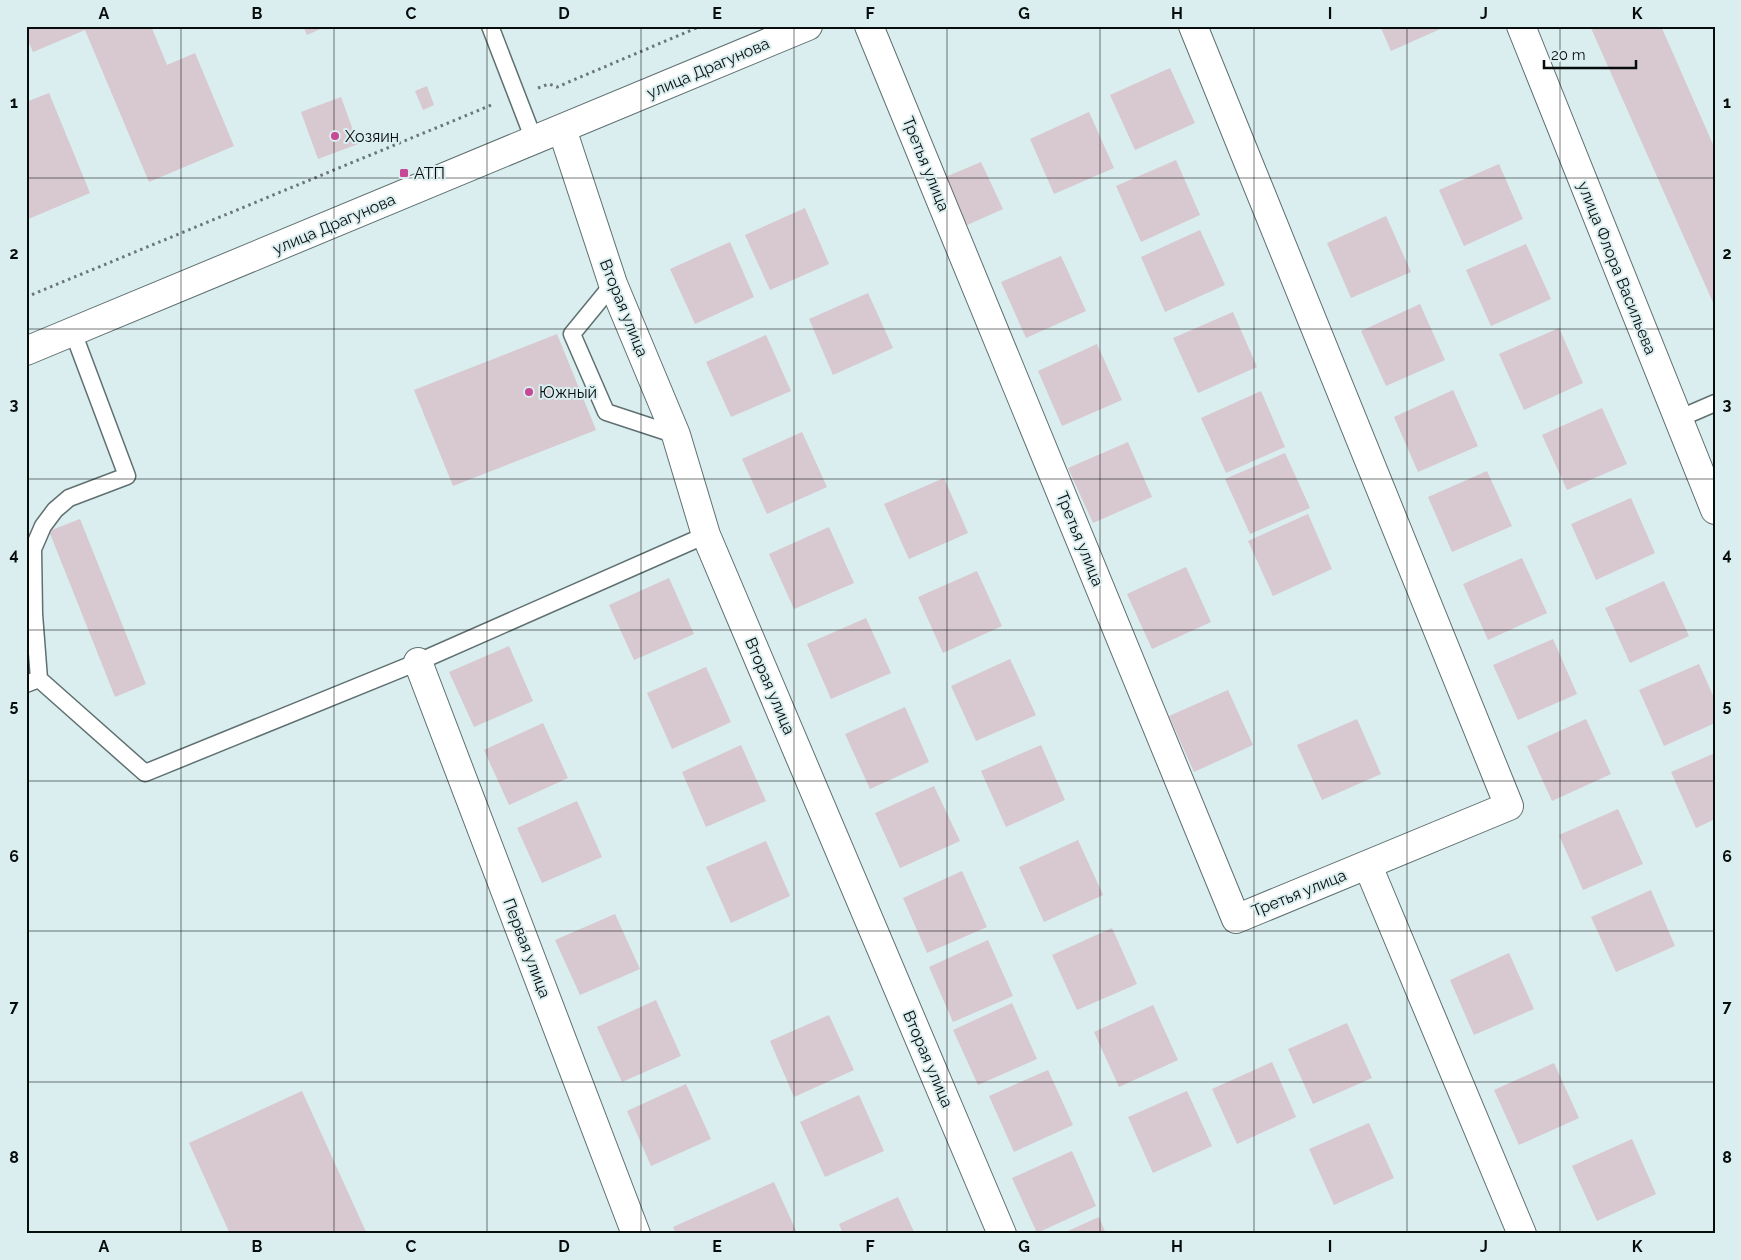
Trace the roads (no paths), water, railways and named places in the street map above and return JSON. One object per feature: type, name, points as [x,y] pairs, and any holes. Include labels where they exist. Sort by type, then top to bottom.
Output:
[{"type":"street","name":"улица Драгунова","points":[[26,351],[808,26]]},
{"type":"street","name":"Третья улица","points":[[869,26],[1236,919],[1368,866],[1509,806],[1192,26]]},
{"type":"street","name":"улица Флора Васильева","points":[[1520,26],[1715,510]]},
{"type":"street","name":"Вторая улица","points":[[562,128],[613,284],[676,435],[706,535],[1002,1234]]},
{"type":"street","name":"Первая улица","points":[[418,662],[636,1234]]},
{"type":"street","name":"Третья улица","points":[[1368,866],[1522,1234]]},
{"type":"lane","points":[[490,26],[534,140]]},
{"type":"lane","points":[[613,284],[572,334],[606,412],[676,435]]},
{"type":"lane","points":[[73,332],[127,476],[69,498],[55,510],[43,526],[33,549],[32,682],[145,773],[418,662],[706,535]]},
{"type":"lane","points":[[1678,419],[1715,403]]},
{"type":"place","name":"Хозяин","points":[[335,136]]},
{"type":"place","name":"АТП","points":[[404,173]]},
{"type":"place","name":"Южный","points":[[529,392]]}]
